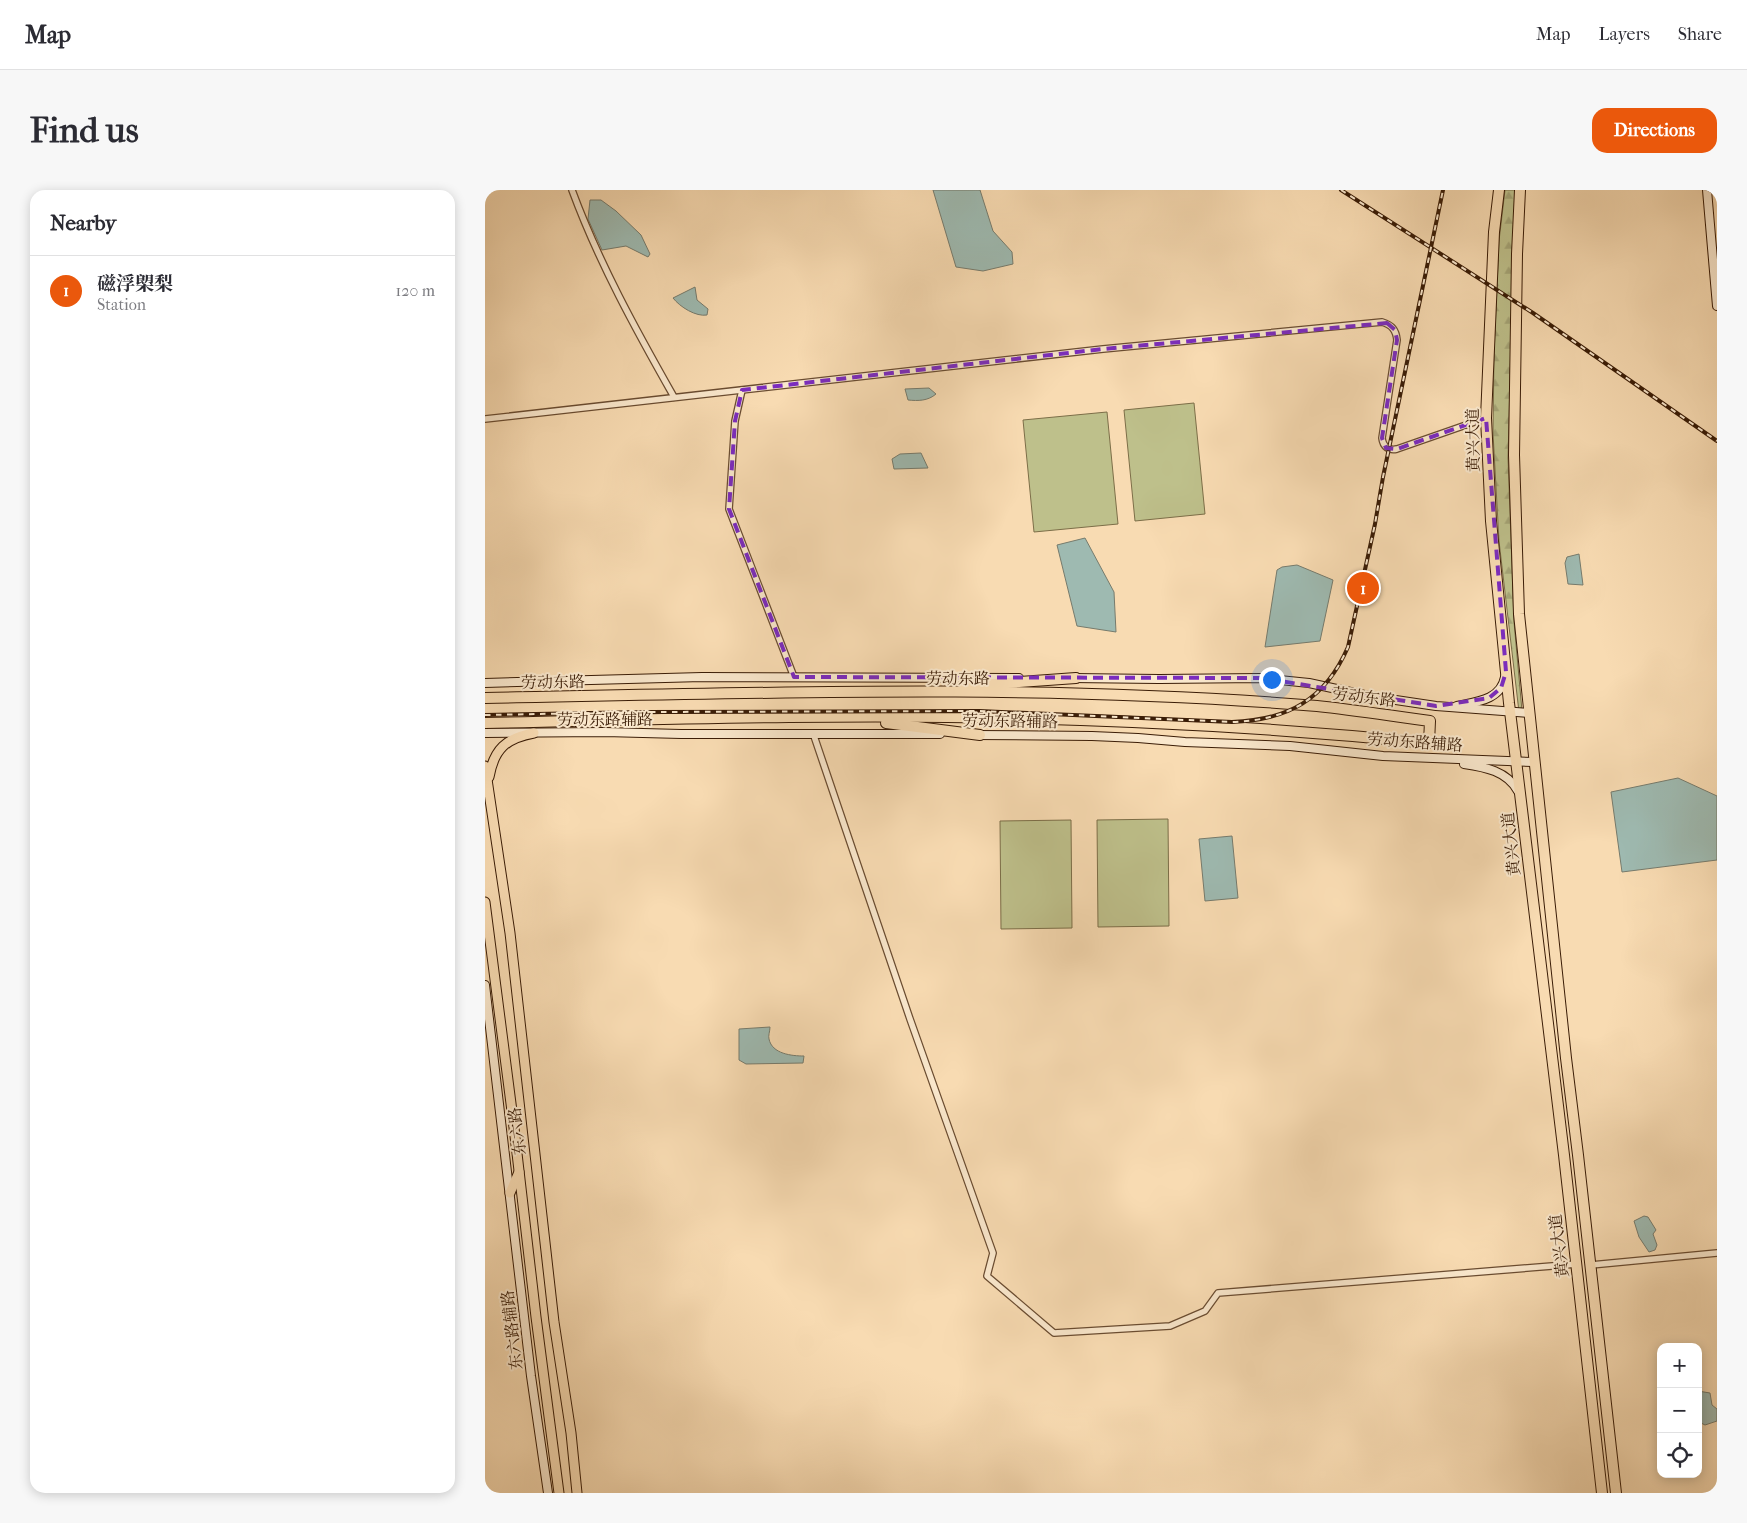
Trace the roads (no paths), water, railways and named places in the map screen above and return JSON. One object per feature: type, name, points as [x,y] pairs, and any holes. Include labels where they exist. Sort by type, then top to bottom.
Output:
[{"type":"highway","name":"黄兴大道","points":[[1499,190],[1494,241],[1486,418],[1490,503],[1506,672],[1577,1264],[1602,1493]]},
{"type":"highway","name":"黄兴大道","points":[[1520,190],[1517,254],[1514,455],[1519,614],[1533,762],[1616,1493]]},
{"type":"highway","points":[[861,693],[1075,678]]},
{"type":"highway","name":"劳动东路","points":[[485,698],[735,692],[1055,693],[1318,706],[1430,721],[1429,742],[1284,730],[1083,720],[965,717],[790,717]]},
{"type":"highway","points":[[485,723],[790,717],[903,724],[980,735]]},
{"type":"main road","points":[[1707,190],[1717,306]]},
{"type":"main road","points":[[1436,706],[1456,706],[1489,698],[1501,688],[1506,672]]},
{"type":"main road","points":[[485,683],[794,677],[1261,678],[1309,683],[1369,696],[1436,706],[1529,712]]},
{"type":"main road","name":"劳动东路辅路","points":[[485,733],[813,733],[1092,736],[1290,746],[1407,757],[1533,762]]},
{"type":"main road","points":[[488,788],[490,769],[496,753],[501,747],[515,738],[534,733]]},
{"type":"main road","points":[[1407,757],[1483,767],[1498,772],[1507,776],[1513,782],[1522,801]]},
{"type":"main road","name":"东六路","points":[[485,766],[510,934],[543,1227],[571,1433],[577,1493]]},
{"type":"main road","name":"东六路","points":[[485,902],[501,1014],[536,1317],[559,1493]]},
{"type":"main road","name":"东六路辅路","points":[[485,986],[531,1376],[548,1493]]},
{"type":"main road","points":[[510,1193],[519,1171]]},
{"type":"street","points":[[572,190],[585,226],[631,321],[675,397]]},
{"type":"street","points":[[485,419],[1103,349],[1382,322],[1392,326],[1397,335],[1382,438],[1386,448],[1390,450],[1397,449],[1486,418]]},
{"type":"street","points":[[742,390],[735,421],[729,509],[794,677]]},
{"type":"street","points":[[813,733],[910,1019],[993,1253],[987,1276],[1054,1333],[1170,1326],[1205,1311],[1218,1293],[1577,1264]]},
{"type":"street","points":[[1591,1265],[1717,1253]]},
{"type":"water","points":[[933,190],[980,190],[993,231],[1012,252],[1013,264],[983,271],[956,267]]},
{"type":"water","points":[[590,200],[601,200],[616,211],[641,235],[650,254],[648,257],[626,246],[602,250],[588,219]]},
{"type":"water","points":[[695,287],[697,300],[708,309],[707,315],[689,311],[673,298]]},
{"type":"water","points":[[929,388],[936,394],[923,400],[908,400],[905,389]]},
{"type":"water","points":[[921,453],[928,468],[894,469],[892,459],[900,454]]},
{"type":"water","points":[[1085,538],[1114,592],[1116,632],[1077,626],[1057,545]]},
{"type":"water","points":[[1579,554],[1583,585],[1568,584],[1565,563],[1567,557]]},
{"type":"water","points":[[1297,565],[1333,580],[1320,641],[1265,647],[1277,570],[1282,567]]},
{"type":"water","points":[[1678,778],[1717,796],[1717,860],[1622,872],[1611,792]]},
{"type":"water","points":[[1232,836],[1238,898],[1205,901],[1199,839]]},
{"type":"water","points":[[770,1027],[769,1038],[774,1048],[788,1055],[804,1056],[803,1063],[746,1064],[739,1060],[739,1029]]},
{"type":"water","points":[[1644,1216],[1648,1217],[1656,1230],[1653,1234],[1657,1245],[1655,1250],[1649,1252],[1639,1237],[1634,1221]]},
{"type":"water","points":[[1702,1392],[1710,1393],[1712,1405],[1717,1409],[1717,1421],[1705,1425],[1702,1424]]},
{"type":"railway","points":[[1341,190],[1533,313],[1717,441]]},
{"type":"railway","points":[[485,715],[645,712],[979,711],[1232,722],[1271,717],[1302,704],[1328,681],[1348,647],[1443,190]]},
{"type":"place","name":"磁浮㮾梨","points":[[1363,588]]}]
